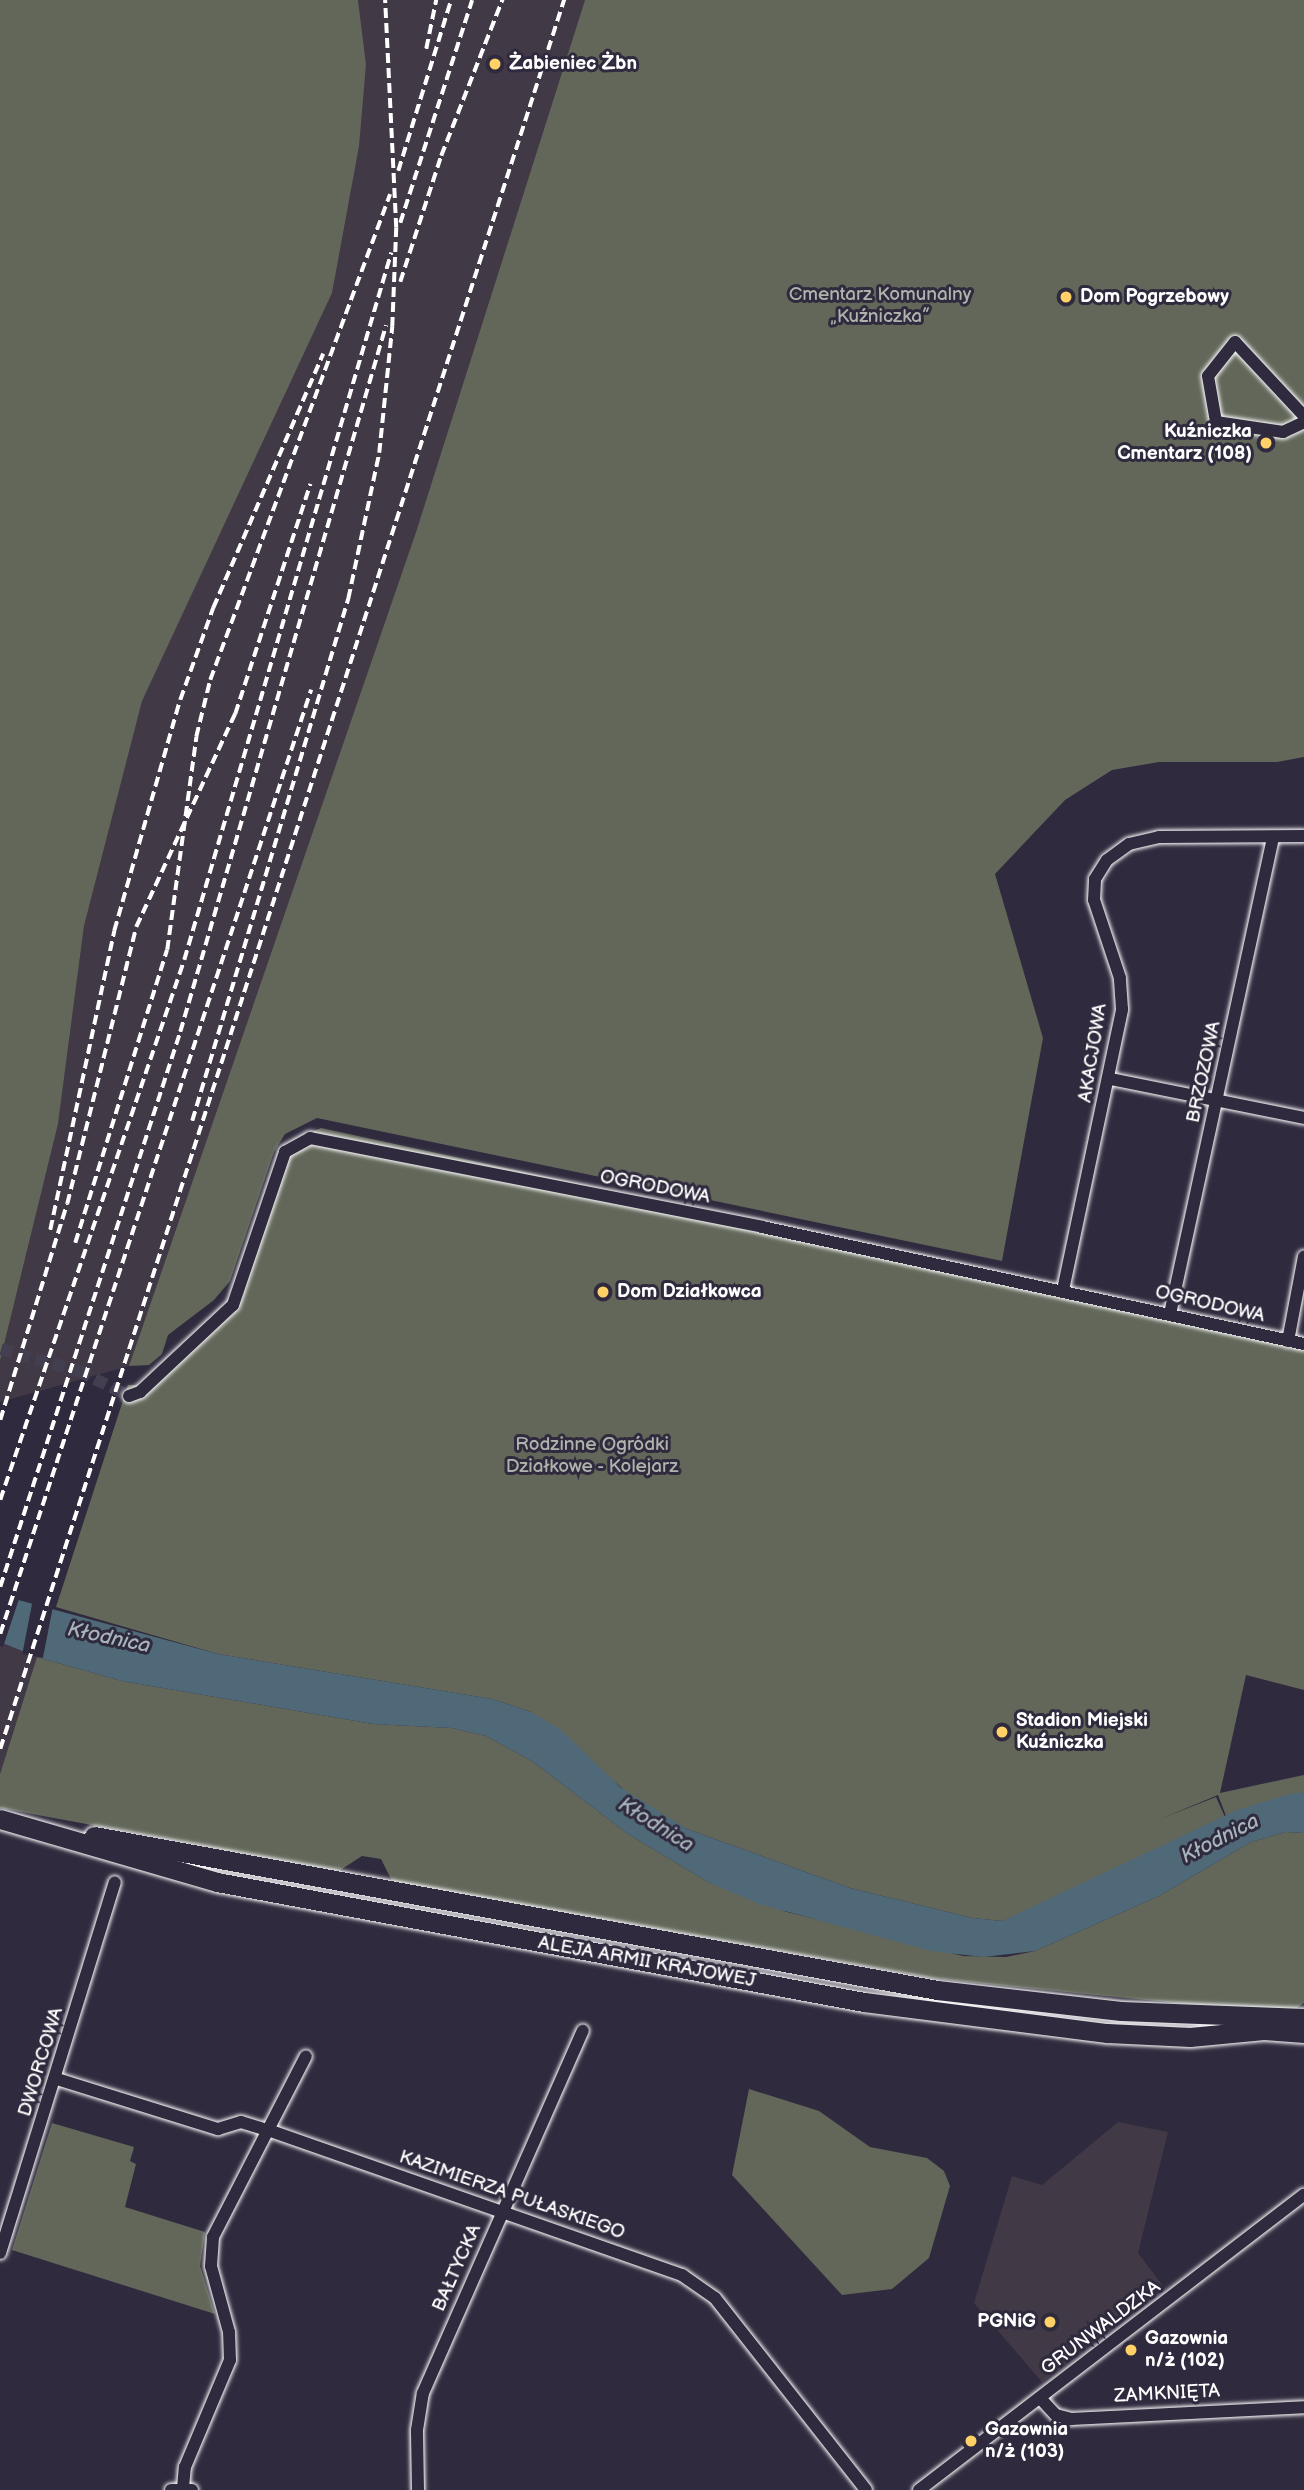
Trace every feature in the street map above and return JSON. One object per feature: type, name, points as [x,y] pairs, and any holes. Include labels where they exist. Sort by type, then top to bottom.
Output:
[{"type":"main road","name":"ALEJA ARMII KRAJOWEJ","points":[[0,1818],[937,1990],[1121,2011],[1304,2018]]},
{"type":"main road","name":"ALEJA ARMII KRAJOWEJ","points":[[0,1818],[217,1882],[864,2002],[1107,2033],[1191,2037],[1264,2029],[1304,2033]]},
{"type":"street","points":[[1304,416],[1236,342],[1208,376],[1216,422],[1283,432],[1304,422]]},
{"type":"street","name":"AKACJOWA","points":[[1063,1290],[1111,1079],[1122,1009],[1120,978],[1094,900],[1096,879],[1107,860],[1129,844],[1159,837],[1304,836]]},
{"type":"street","name":"BRZOZOWA","points":[[1170,1314],[1273,837]]},
{"type":"street","points":[[1111,1079],[1304,1118]]},
{"type":"street","name":"OGRODOWA","points":[[135,1394],[233,1305],[285,1152],[310,1138],[1063,1290],[1304,1344]]},
{"type":"street","points":[[1287,1341],[1304,1256]]},
{"type":"street","name":"DWORCOWA","points":[[0,2253],[57,2079],[115,1882]]},
{"type":"street","name":"BAŁTYCKA","points":[[418,2490],[417,2430],[423,2393],[583,2031]]},
{"type":"street","points":[[182,2489],[186,2467],[230,2360],[229,2332],[212,2266],[213,2237],[306,2056]]},
{"type":"street","name":"KAZIMIERZA PUŁASKIEGO","points":[[57,2079],[218,2129],[242,2122],[268,2130],[668,2269],[706,2289],[866,2490]]},
{"type":"street","name":"GRUNWALDZKA","points":[[919,2490],[1304,2195]]},
{"type":"street","name":"ZAMKNIĘTA","points":[[1040,2398],[1056,2415],[1071,2419],[1304,2407]]},
{"type":"shaded area","points":[[358,0],[585,0],[416,532],[129,1366],[0,1402],[0,1361],[58,1124],[84,926],[142,700],[332,293],[366,64]]},
{"type":"shaded area","points":[[0,1642],[37,1657],[0,1774]]},
{"type":"shaded area","points":[[1118,2122],[1168,2132],[1138,2253],[1163,2286],[1042,2382],[974,2303],[1012,2176],[1042,2185]]},
{"type":"green space","points":[[0,0],[358,0],[366,64],[359,146],[332,293],[142,701],[84,926],[58,1124],[0,1361]]},
{"type":"green space","name":"Cmentarz Komunalny „Kuźniczka”","points":[[585,0],[1304,0],[1304,757],[1277,762],[1159,762],[1112,770],[1065,800],[995,874],[1043,1038],[1002,1261],[317,1118],[285,1134],[274,1152],[230,1281],[214,1300],[168,1335],[162,1354],[149,1365],[129,1366],[416,532]]},
{"type":"green space","name":"Rodzinne Ogródki Działkowe - Kolejarz","points":[[321,1128],[1304,1341],[1304,1690],[1246,1675],[1220,1793],[1304,1775],[1304,1792],[1226,1816],[1218,1795],[1160,1819],[1216,1797],[1225,1817],[1002,1921],[972,1918],[850,1888],[687,1829],[635,1799],[531,1712],[492,1699],[218,1654],[56,1607],[128,1385],[142,1385],[243,1296],[291,1141]]},
{"type":"green space","points":[[37,1657],[122,1681],[373,1724],[452,1728],[486,1736],[532,1761],[628,1834],[708,1882],[787,1912],[963,1956],[1006,1957],[1035,1951],[1159,1896],[1251,1842],[1286,1832],[1304,1833],[1304,2003],[1291,2012],[1247,2010],[936,1979],[392,1881],[381,1859],[362,1856],[339,1871],[0,1808],[0,1774]]},
{"type":"green space","points":[[749,2089],[819,2111],[870,2147],[927,2158],[944,2171],[950,2186],[929,2258],[892,2289],[842,2295],[732,2175]]},
{"type":"green space","points":[[52,2123],[134,2147],[130,2161],[136,2164],[125,2207],[205,2232],[200,2266],[215,2314],[12,2250]]},
{"type":"water","name":"Kłodnica","points":[[0,1595],[218,1654],[492,1699],[531,1712],[561,1730],[620,1787],[687,1829],[850,1888],[972,1918],[1002,1921],[1237,1810],[1290,1794],[1304,1792],[1304,1833],[1286,1832],[1251,1842],[1159,1896],[1035,1951],[983,1957],[931,1951],[759,1904],[708,1882],[628,1834],[532,1761],[486,1736],[452,1728],[373,1724],[122,1681],[37,1657],[0,1642]]},
{"type":"pier","points":[[0,1591],[20,1596],[3,1647],[0,1646]]},
{"type":"pier","points":[[33,1599],[54,1603],[43,1658],[22,1654]]},
{"type":"tunnel","points":[[1,1349],[79,1371],[129,1396]]},
{"type":"railway","points":[[192,1121],[348,599],[379,453],[392,327],[396,228],[385,0]]},
{"type":"railway","points":[[426,49],[436,0]]},
{"type":"railway","points":[[398,171],[451,0]]},
{"type":"railway","points":[[400,223],[472,0]]},
{"type":"railway","points":[[400,282],[441,156],[502,0]]},
{"type":"railway","points":[[0,1749],[564,0]]},
{"type":"railway","points":[[75,1243],[167,950],[196,737],[210,680],[390,194]]},
{"type":"railway","points":[[0,1500],[184,960],[391,253]]},
{"type":"railway","points":[[0,1587],[180,1032],[386,325]]},
{"type":"railway","points":[[50,1230],[114,931],[180,700],[213,608],[323,354]]},
{"type":"railway","points":[[0,1420],[67,1204],[136,927],[235,714],[310,484]]},
{"type":"railway","points":[[0,1634],[311,690]]},
{"type":"place","name":"Żabieniec Żbn","points":[[495,64]]},
{"type":"place","name":"Dom Pogrzebowy","points":[[1066,297]]},
{"type":"place","name":"Kuźniczka Cmentarz (108)","points":[[1266,443]]},
{"type":"place","name":"Dom Działkowca","points":[[603,1292]]},
{"type":"place","name":"Stadion Miejski Kuźniczka","points":[[1002,1732]]},
{"type":"place","name":"PGNiG","points":[[1050,2322]]},
{"type":"place","name":"Gazownia n/ż (102)","points":[[1131,2350]]},
{"type":"place","name":"Gazownia n/ż (103)","points":[[971,2441]]}]
